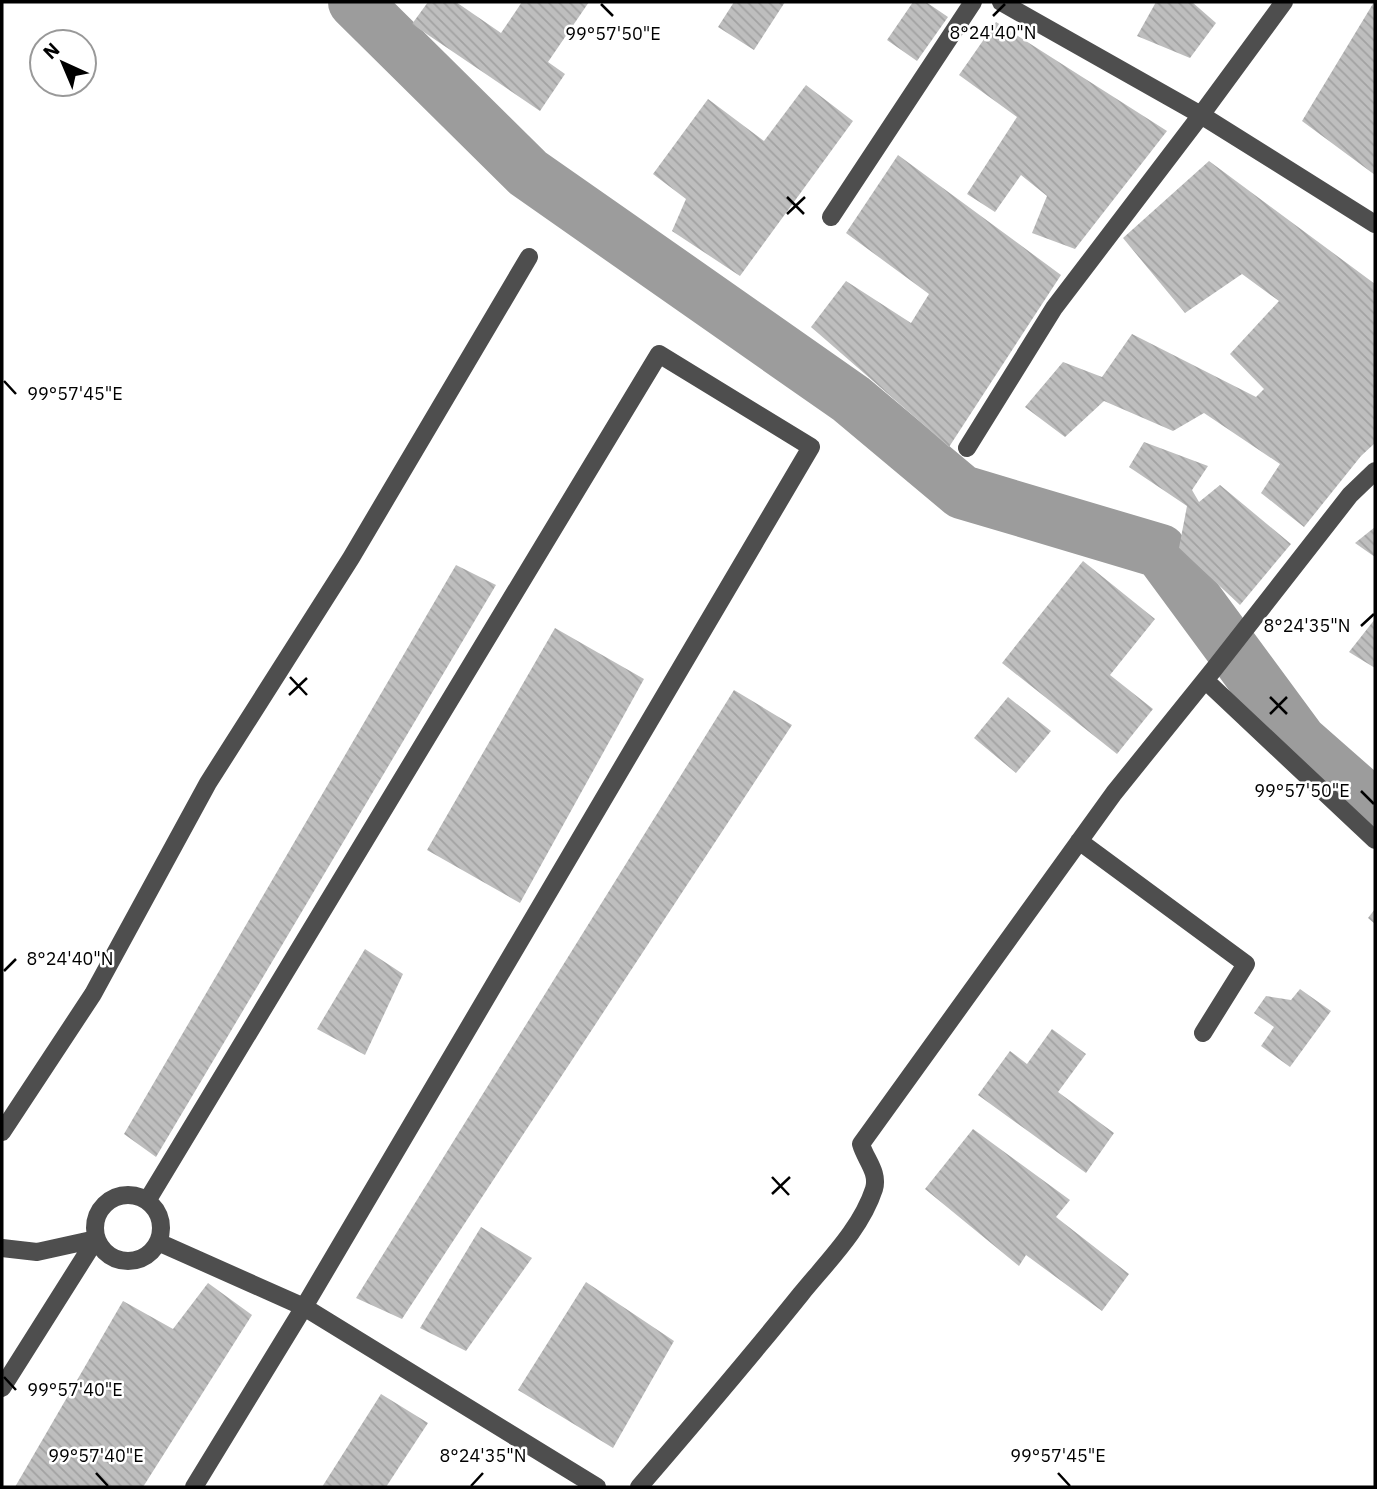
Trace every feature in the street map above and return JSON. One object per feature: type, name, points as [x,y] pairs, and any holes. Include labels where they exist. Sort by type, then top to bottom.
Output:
[{"type":"street","points":[[831,217],[973,2]]},
{"type":"street","points":[[1001,2],[1201,115],[1375,224]]},
{"type":"street","points":[[967,448],[1054,309],[1284,2]]},
{"type":"street","points":[[2,1132],[93,994],[208,783],[351,558],[529,257]]},
{"type":"street","points":[[147,1201],[659,354],[811,447],[304,1307],[194,1487]]},
{"type":"street","points":[[639,1487],[750,1358],[852,1231],[875,1187],[870,1160],[864,1154],[861,1144],[1079,841],[1350,495],[1375,471]]},
{"type":"street","points":[[1210,675],[1375,839]]},
{"type":"street","points":[[1079,841],[1246,964],[1203,1033]]},
{"type":"street","points":[[137,1196],[155,1209],[161,1231],[158,1242],[143,1258],[120,1261],[102,1249],[96,1239],[96,1219],[108,1202],[117,1197],[137,1196]]},
{"type":"street","points":[[2,1248],[37,1252],[96,1239]]},
{"type":"street","points":[[2,1388],[96,1239]]},
{"type":"street","points":[[158,1242],[304,1307],[597,1487]]},
{"type":"building","points":[[428,2],[456,2],[501,33],[522,2],[589,2],[548,62],[565,74],[540,111],[412,24]]},
{"type":"building","points":[[734,2],[785,2],[754,50],[718,27]]},
{"type":"building","points":[[913,2],[926,2],[948,17],[917,61],[887,40]]},
{"type":"building","points":[[1156,2],[1192,2],[1216,23],[1190,58],[1137,36]]},
{"type":"building","points":[[1375,2],[1375,175],[1302,121]]},
{"type":"building","points":[[996,22],[1167,131],[1075,249],[1032,233],[1047,196],[1021,175],[995,212],[967,194],[1017,117],[959,75]]},
{"type":"building","points":[[806,85],[853,121],[740,276],[672,231],[686,199],[653,174],[708,99],[764,141]]},
{"type":"building","points":[[898,155],[1061,275],[949,447],[811,327],[846,281],[911,323],[929,294],[846,233]]},
{"type":"building","points":[[1209,161],[1375,284],[1375,443],[1361,456],[1304,527],[1261,493],[1280,464],[1204,413],[1173,431],[1104,401],[1065,437],[1025,407],[1063,362],[1102,377],[1132,334],[1256,397],[1264,389],[1230,354],[1279,301],[1242,274],[1185,313],[1123,238]]},
{"type":"building","points":[[1144,442],[1208,466],[1192,490],[1199,502],[1220,485],[1291,544],[1240,605],[1179,548],[1187,506],[1129,467]]},
{"type":"building","points":[[1375,527],[1375,557],[1355,543]]},
{"type":"building","points":[[1083,561],[1155,619],[1110,675],[1153,709],[1117,754],[1002,663]]},
{"type":"building","points":[[456,565],[496,585],[156,1157],[124,1134]]},
{"type":"building","points":[[1375,619],[1375,668],[1349,652]]},
{"type":"building","points":[[555,628],[644,679],[520,903],[427,850]]},
{"type":"building","points":[[734,690],[792,725],[402,1319],[356,1298]]},
{"type":"building","points":[[1008,697],[1051,731],[1016,773],[974,738]]},
{"type":"building","points":[[1375,909],[1375,924],[1368,918]]},
{"type":"building","points":[[365,949],[403,974],[365,1055],[317,1029]]},
{"type":"building","points":[[1300,989],[1331,1011],[1290,1067],[1261,1046],[1274,1027],[1254,1013],[1266,996],[1291,1000]]},
{"type":"building","points":[[1052,1029],[1086,1054],[1058,1092],[1114,1133],[1086,1173],[978,1095],[1010,1051],[1027,1064]]},
{"type":"building","points":[[973,1129],[1070,1200],[1056,1217],[1129,1274],[1102,1311],[1026,1255],[1019,1266],[925,1189]]},
{"type":"building","points":[[481,1227],[532,1258],[466,1351],[420,1328]]},
{"type":"building","points":[[586,1282],[674,1341],[613,1448],[518,1390]]},
{"type":"building","points":[[208,1283],[252,1315],[143,1487],[15,1487],[123,1301],[173,1329]]},
{"type":"building","points":[[381,1394],[428,1423],[386,1487],[322,1487]]},
{"type":"waterway","points":[[355,2],[528,173],[851,399],[962,492],[1160,551],[1300,741],[1375,807]]}]
